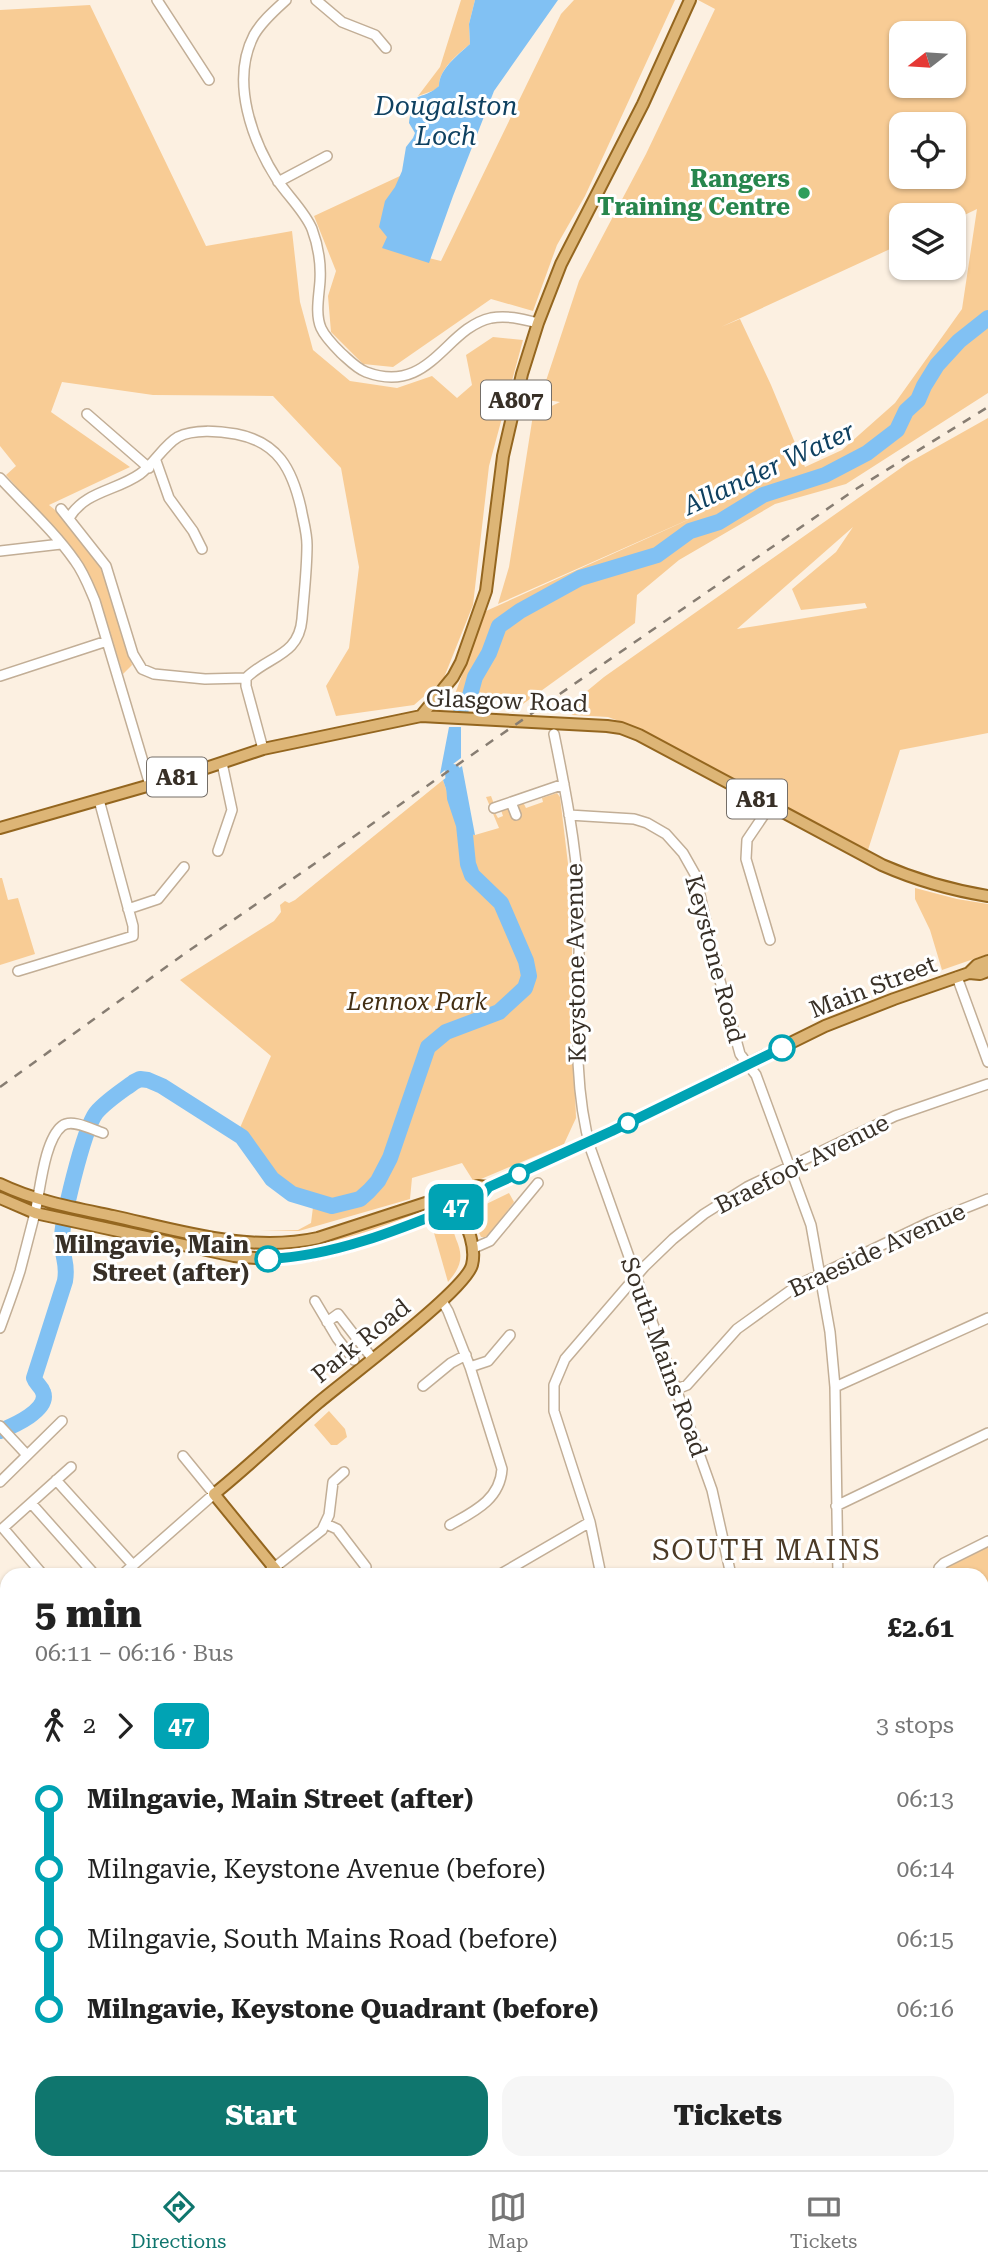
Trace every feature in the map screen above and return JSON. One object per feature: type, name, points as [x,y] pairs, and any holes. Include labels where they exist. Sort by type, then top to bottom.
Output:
[{"type":"main road","name":"A807","points":[[421,716],[453,677],[461,662],[486,591],[503,456],[522,374],[538,323],[561,264],[643,104],[690,0]]},
{"type":"main road","name":"Glasgow Road","points":[[0,828],[263,749],[421,716],[621,728],[639,735],[847,848],[906,876],[988,896]]},
{"type":"main road","name":"Main Street","points":[[969,973],[977,965],[988,961]]},
{"type":"main road","name":"Main Street","points":[[0,1198],[54,1218],[234,1256],[268,1259],[309,1255],[361,1241],[482,1196],[489,1187],[837,1022],[957,977],[988,971]]},
{"type":"main road","name":"Main Street","points":[[0,1184],[38,1198],[82,1209],[233,1241],[278,1244],[318,1238],[478,1186],[489,1187]]},
{"type":"main road","points":[[453,1194],[474,1248]]},
{"type":"main road","name":"Park Road","points":[[214,1494],[442,1301],[468,1274],[474,1248]]},
{"type":"main road","points":[[214,1494],[269,1568]]},
{"type":"street","points":[[157,0],[209,80]]},
{"type":"street","points":[[286,0],[254,36],[245,68],[248,110],[260,150],[278,182],[311,226],[319,257],[320,326],[338,350],[363,371],[385,377],[399,376],[432,362],[474,326],[488,318],[506,316],[538,323]]},
{"type":"street","points":[[316,0],[342,22],[375,35],[386,48]]},
{"type":"street","points":[[278,182],[327,156]]},
{"type":"street","points":[[87,414],[152,465],[169,498],[193,531],[202,549]]},
{"type":"street","points":[[61,509],[106,566],[133,654],[142,669],[154,674],[205,679],[246,678],[293,644],[301,631],[306,533],[292,477],[283,461],[263,443],[228,433],[199,432],[178,438],[152,465],[128,482],[82,501],[69,518]]},
{"type":"street","points":[[0,478],[61,544],[86,579],[150,785]]},
{"type":"street","points":[[0,551],[61,544]]},
{"type":"street","points":[[0,676],[107,641]]},
{"type":"street","points":[[246,678],[263,749]]},
{"type":"street","name":"Keystone Avenue","points":[[554,734],[569,815],[579,898],[579,1079],[582,1117],[588,1141]]},
{"type":"street","points":[[218,851],[232,810],[222,763]]},
{"type":"street","points":[[494,808],[564,784]]},
{"type":"street","points":[[18,971],[133,936],[133,926],[99,800]]},
{"type":"street","points":[[511,802],[516,814]]},
{"type":"street","points":[[770,806],[747,841],[746,859],[770,940]]},
{"type":"street","name":"Keystone Road","points":[[569,815],[641,821],[666,834],[684,853],[695,876],[740,1054],[756,1075],[811,1225],[832,1349],[838,1568]]},
{"type":"street","points":[[128,909],[158,899],[184,867]]},
{"type":"street","points":[[957,977],[988,1062]]},
{"type":"street","name":"Braefoot Avenue","points":[[600,1568],[590,1522],[554,1411],[554,1385],[565,1359],[636,1277],[673,1239],[704,1214],[747,1187],[895,1116],[988,1084]]},
{"type":"street","points":[[0,1328],[12,1297],[35,1213],[41,1175],[53,1140],[61,1126],[75,1124],[103,1133]]},
{"type":"street","name":"South Mains Road","points":[[588,1141],[712,1490],[729,1568]]},
{"type":"street","points":[[474,1248],[490,1241],[538,1183]]},
{"type":"street","name":"Braeside Avenue","points":[[677,1389],[687,1385],[737,1329],[778,1297],[819,1273],[988,1199]]},
{"type":"street","points":[[315,1301],[354,1360]]},
{"type":"street","points":[[442,1301],[466,1355],[497,1448],[502,1474],[485,1504],[450,1525]]},
{"type":"street","points":[[327,1322],[338,1314],[372,1358]]},
{"type":"street","points":[[835,1388],[988,1318]]},
{"type":"street","points":[[470,1367],[488,1361],[510,1335]]},
{"type":"street","points":[[423,1386],[451,1363],[466,1355]]},
{"type":"street","points":[[0,1482],[62,1421]]},
{"type":"street","points":[[0,1426],[27,1455]]},
{"type":"street","points":[[836,1506],[988,1433]]},
{"type":"street","points":[[130,1568],[214,1494],[183,1456]]},
{"type":"street","points":[[37,1568],[3,1528],[71,1467]]},
{"type":"street","points":[[279,1568],[322,1530],[326,1524],[333,1482],[344,1472]]},
{"type":"street","points":[[324,1475],[333,1482]]},
{"type":"street","points":[[56,1480],[133,1565]]},
{"type":"street","points":[[31,1503],[89,1568]]},
{"type":"street","points":[[511,1568],[590,1522]]},
{"type":"street","points":[[326,1524],[337,1529],[366,1567]]},
{"type":"street","points":[[939,1568],[988,1541]]},
{"type":"green space","points":[[461,0],[475,0],[469,24],[470,44],[446,68],[435,90],[418,96],[440,67]]},
{"type":"green space","points":[[574,0],[675,0],[585,196],[557,245],[533,311],[491,299],[393,367],[363,364],[331,332],[328,296],[336,271],[314,216],[400,176],[396,250],[441,261],[561,14]]},
{"type":"green space","points":[[698,0],[988,0],[988,393],[846,484],[775,504],[679,560],[637,595],[635,623],[516,709],[480,692],[469,711],[449,710],[486,611],[710,510],[498,604],[509,567],[533,415],[560,402],[540,399],[579,281],[646,154],[715,9]],"holes":[[[889,203],[966,203],[966,214],[977,209],[962,309],[895,403],[842,450],[805,467],[740,319],[721,327],[889,250]]]},
{"type":"green space","points":[[90,5],[206,246],[292,231],[300,302],[313,350],[350,381],[397,388],[432,376],[457,398],[472,385],[466,355],[493,337],[523,340],[489,466],[473,605],[443,680],[414,705],[336,716],[326,686],[349,648],[359,567],[341,468],[273,396],[153,395],[62,382],[51,412],[130,467],[49,505],[82,538],[106,577],[132,665],[123,674],[99,598],[79,559],[6,475],[16,466],[0,446],[0,10]]},
{"type":"green space","points":[[988,418],[988,733],[900,750],[868,850],[632,726],[608,717],[572,715],[569,706],[604,677],[908,463]],"holes":[[[853,527],[836,552],[792,589],[801,610],[865,603],[867,608],[737,629]]]},
{"type":"green space","name":"Lennox Park","points":[[443,780],[461,833],[475,835],[499,828],[486,797],[491,796],[494,804],[491,806],[498,818],[503,816],[501,810],[508,810],[513,817],[523,802],[526,808],[557,793],[560,797],[572,897],[576,1118],[564,1144],[474,1182],[462,1163],[412,1178],[410,1199],[299,1231],[260,1231],[298,1230],[311,1223],[313,1207],[277,1191],[239,1130],[271,1056],[180,980],[274,921],[281,912],[280,905],[285,901],[289,903],[295,900]]},
{"type":"green space","points":[[0,878],[8,900],[18,898],[35,954],[0,965]]},
{"type":"green space","points":[[915,888],[988,904],[988,954],[942,970],[930,930],[915,899]]},
{"type":"green space","points":[[509,1193],[514,1202],[488,1237],[481,1237],[472,1213]]},
{"type":"green space","points":[[431,1207],[433,1211],[332,1245],[331,1240]]},
{"type":"green space","points":[[448,1223],[452,1228],[460,1251],[458,1267],[448,1282],[432,1226]]},
{"type":"green space","points":[[329,1411],[345,1429],[347,1437],[337,1445],[331,1445],[314,1425]]},
{"type":"green space","points":[[988,1546],[988,1568],[945,1567]]},
{"type":"water","name":"Dougalston Loch","points":[[475,0],[558,0],[494,91],[429,263],[382,248],[387,237],[379,227],[385,201],[395,187],[402,171],[406,147],[415,133],[409,123],[413,104],[418,97],[439,86],[446,68],[470,44],[469,24]]},
{"type":"water","points":[[449,727],[461,727],[461,758],[440,774]]},
{"type":"water","points":[[462,766],[475,835],[461,833],[443,780]]},
{"type":"waterway","name":"Allander Water","points":[[461,708],[469,699],[475,677],[489,653],[499,626],[520,611],[580,578],[657,555],[690,531],[719,522],[763,495],[825,475],[867,453],[897,430],[906,411],[918,400],[937,365],[959,341],[988,318]]},
{"type":"waterway","name":"Allander Water","points":[[0,1431],[36,1411],[44,1399],[34,1378],[65,1281],[62,1233],[69,1198],[91,1122],[109,1100],[134,1082],[140,1079],[148,1080],[162,1086],[242,1137],[272,1179],[292,1194],[332,1206],[360,1199],[378,1181],[390,1158],[428,1047],[446,1032],[499,1012],[525,988],[529,976],[526,961],[501,903],[472,875],[468,864],[464,825],[455,798],[453,772]]},
{"type":"railway","points":[[0,1087],[187,952],[856,489],[988,407]]},
{"type":"bus line","name":"47","points":[[268,1259],[297,1257],[336,1248],[482,1196],[489,1187],[612,1131],[782,1048]]},
{"type":"place","name":"Rangers Training Centre","points":[[804,193]]},
{"type":"place","name":"Milngavie, Main Street (after)","points":[[268,1259]]},
{"type":"district","name":"SOUTH MAINS","points":[[767,1550]]}]
